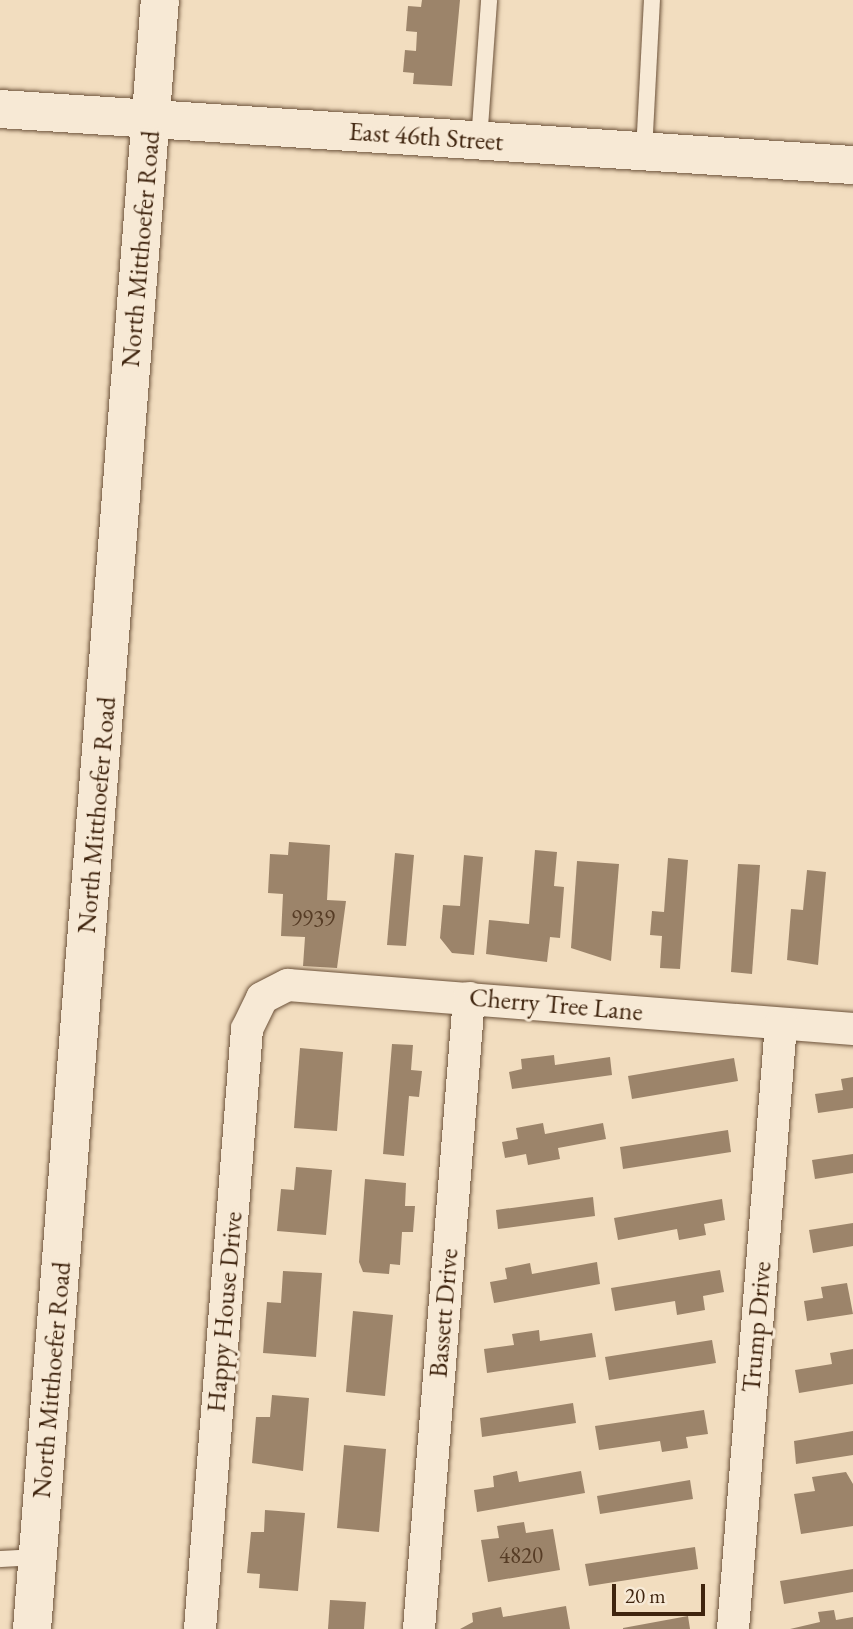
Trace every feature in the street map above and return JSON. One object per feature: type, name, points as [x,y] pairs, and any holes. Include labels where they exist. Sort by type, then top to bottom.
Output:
[{"type":"main road","name":"North Mitthoefer Road","points":[[33,1629],[160,0]]},
{"type":"main road","name":"East 46th Street","points":[[0,109],[853,165]]},
{"type":"street","name":"Cherry Tree Lane","points":[[262,998],[289,985],[853,1030]]},
{"type":"street","name":"Happy House Drive","points":[[200,1629],[247,1029],[262,998]]},
{"type":"street","name":"Bassett Drive","points":[[419,1629],[469,998]]},
{"type":"street","name":"Trump Drive","points":[[733,1629],[781,1024]]},
{"type":"lane","points":[[479,141],[489,0]]},
{"type":"lane","points":[[644,152],[652,0]]},
{"type":"lane","points":[[0,1559],[38,1557]]},
{"type":"building","points":[[422,0],[460,0],[452,86],[413,84],[414,73],[403,72],[405,50],[416,51],[417,32],[406,31],[408,6],[421,7]]},
{"type":"building","points":[[289,842],[330,845],[327,900],[346,901],[337,968],[303,966],[305,937],[281,936],[283,894],[268,893],[270,854],[288,855]]},
{"type":"building","points":[[535,850],[557,852],[554,886],[564,887],[560,938],[550,937],[547,962],[486,954],[489,920],[529,924]]},
{"type":"building","points":[[395,853],[414,855],[406,946],[387,945]]},
{"type":"building","points":[[464,855],[483,857],[474,955],[452,953],[440,938],[443,905],[460,906]]},
{"type":"building","points":[[668,858],[688,860],[680,969],[660,968],[662,936],[650,935],[652,911],[664,912]]},
{"type":"building","points":[[577,861],[619,864],[611,961],[571,948]]},
{"type":"building","points":[[738,864],[760,865],[752,974],[731,972]]},
{"type":"building","points":[[807,870],[826,872],[818,965],[787,960],[791,909],[803,910]]},
{"type":"building","points":[[392,1044],[413,1045],[411,1070],[422,1071],[419,1097],[409,1096],[404,1156],[383,1154]]},
{"type":"building","points":[[300,1048],[343,1052],[337,1131],[294,1128]]},
{"type":"building","points":[[554,1055],[555,1065],[610,1057],[612,1075],[512,1089],[509,1072],[522,1069],[521,1059]]},
{"type":"building","points":[[734,1058],[738,1081],[632,1099],[628,1076]]},
{"type":"building","points":[[853,1077],[853,1108],[818,1113],[815,1094],[843,1090],[841,1079]]},
{"type":"building","points":[[543,1123],[545,1134],[603,1123],[606,1139],[558,1148],[560,1159],[528,1165],[526,1154],[505,1158],[502,1142],[518,1139],[516,1128]]},
{"type":"building","points":[[728,1130],[731,1152],[623,1169],[620,1147]]},
{"type":"building","points":[[853,1154],[853,1173],[815,1179],[812,1160]]},
{"type":"building","points":[[296,1167],[332,1170],[326,1235],[277,1231],[281,1189],[294,1190]]},
{"type":"building","points":[[365,1179],[406,1183],[405,1206],[415,1206],[413,1232],[402,1232],[400,1265],[390,1264],[389,1274],[363,1272],[359,1262]]},
{"type":"building","points":[[593,1197],[595,1216],[498,1229],[496,1210]]},
{"type":"building","points":[[722,1199],[725,1220],[704,1224],[706,1235],[679,1240],[677,1229],[618,1240],[614,1218]]},
{"type":"building","points":[[853,1223],[853,1246],[813,1253],[809,1230]]},
{"type":"building","points":[[597,1262],[600,1284],[494,1303],[490,1282],[507,1279],[505,1268],[530,1263],[532,1274]]},
{"type":"building","points":[[720,1270],[724,1292],[703,1296],[705,1310],[677,1315],[675,1301],[615,1311],[611,1288]]},
{"type":"building","points":[[283,1271],[322,1273],[316,1357],[263,1353],[267,1302],[281,1303]]},
{"type":"building","points":[[847,1283],[853,1314],[807,1321],[804,1301],[823,1298],[821,1287]]},
{"type":"building","points":[[353,1311],[393,1315],[385,1396],[346,1392]]},
{"type":"building","points":[[539,1330],[540,1341],[592,1333],[596,1357],[487,1373],[484,1349],[514,1345],[512,1334]]},
{"type":"building","points":[[712,1340],[716,1363],[609,1380],[605,1357]]},
{"type":"building","points":[[853,1349],[853,1384],[799,1393],[795,1370],[832,1364],[830,1353]]},
{"type":"building","points":[[272,1395],[309,1398],[303,1471],[252,1463],[256,1417],[270,1417]]},
{"type":"building","points":[[573,1403],[576,1423],[482,1437],[480,1418]]},
{"type":"building","points":[[704,1410],[708,1434],[686,1437],[688,1448],[662,1452],[660,1441],[599,1450],[595,1426]]},
{"type":"building","points":[[853,1431],[853,1455],[796,1464],[794,1441]]},
{"type":"building","points":[[344,1445],[386,1449],[379,1532],[337,1528]]},
{"type":"building","points":[[517,1471],[519,1482],[581,1471],[585,1493],[477,1512],[474,1490],[494,1487],[493,1476]]},
{"type":"building","points":[[846,1472],[853,1484],[853,1526],[801,1534],[794,1494],[815,1491],[812,1477]]},
{"type":"building","points":[[690,1480],[693,1499],[600,1514],[597,1496]]},
{"type":"building","points":[[265,1510],[305,1513],[298,1591],[259,1588],[260,1574],[247,1573],[251,1532],[264,1532]]},
{"type":"building","points":[[524,1522],[526,1533],[553,1529],[560,1570],[488,1582],[481,1540],[499,1538],[497,1526]]},
{"type":"building","points":[[695,1547],[698,1569],[589,1586],[585,1564]]},
{"type":"building","points":[[853,1569],[853,1592],[784,1604],[780,1581]]},
{"type":"building","points":[[330,1600],[366,1602],[364,1629],[328,1629]]},
{"type":"building","points":[[566,1606],[570,1629],[460,1629],[473,1622],[472,1613],[501,1607],[503,1617]]},
{"type":"building","points":[[834,1610],[836,1620],[853,1617],[853,1629],[790,1629],[820,1622],[818,1612]]},
{"type":"building","points":[[688,1616],[690,1629],[623,1629],[623,1628]]}]
